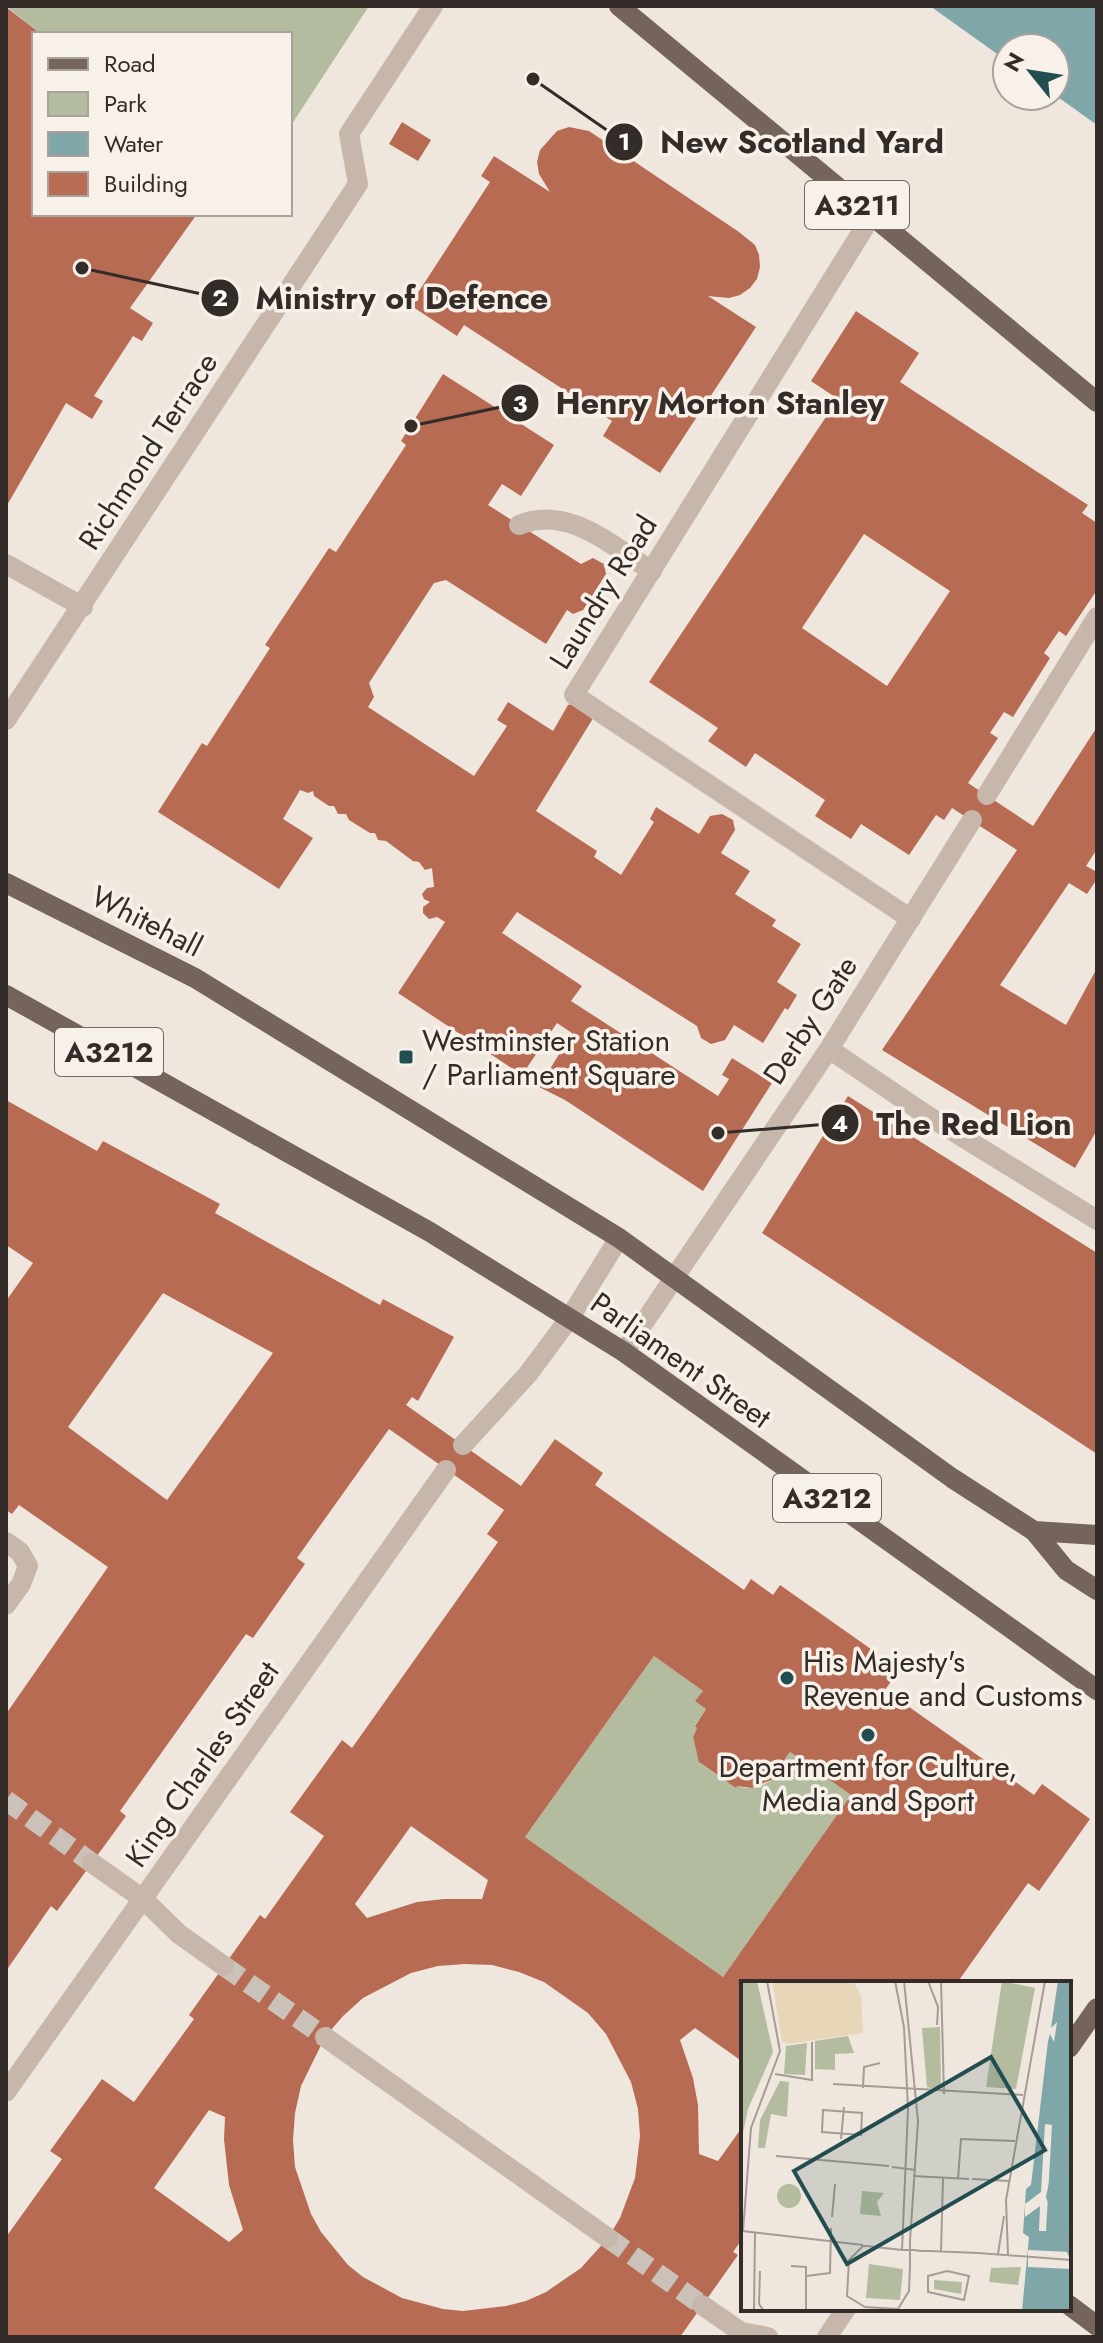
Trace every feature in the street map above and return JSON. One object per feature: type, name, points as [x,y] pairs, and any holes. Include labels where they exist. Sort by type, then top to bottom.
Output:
[{"type":"main road","name":"A3211","points":[[619,6],[1097,402]]},
{"type":"main road","name":"Whitehall","points":[[6,883],[195,978],[259,1016]]},
{"type":"main road","name":"Parliament Street","points":[[6,995],[472,1256],[624,1352],[1097,1690]]},
{"type":"main road","name":"Parliament Street","points":[[259,1016],[619,1238],[952,1478],[1034,1531],[1066,1570],[1097,1590]]},
{"type":"main road","name":"Parliament Street","points":[[1034,1531],[1097,1535]]},
{"type":"main road","points":[[1071,2045],[1097,2008]]},
{"type":"main road","points":[[1071,2307],[1096,2326]]},
{"type":"street","name":"Richmond Terrace","points":[[6,720],[358,184],[349,134],[433,6]]},
{"type":"street","name":"Laundry Road","points":[[871,217],[574,695],[911,919]]},
{"type":"street","points":[[519,525],[545,519],[569,521],[652,571]]},
{"type":"street","points":[[6,564],[83,607]]},
{"type":"street","points":[[987,795],[1097,617]]},
{"type":"street","name":"Derby Gate","points":[[624,1352],[829,1049],[972,820]]},
{"type":"street","points":[[829,1049],[925,1114],[1097,1220]]},
{"type":"street","points":[[463,1445],[528,1374],[569,1319],[619,1238]]},
{"type":"street","name":"King Charles Street","points":[[6,2092],[446,1470]]},
{"type":"street","points":[[6,1542],[20,1552],[28,1566],[21,1584],[6,1605]]},
{"type":"street","points":[[92,1863],[143,1899],[179,1934],[224,1966]]},
{"type":"street","points":[[325,2037],[608,2238]]},
{"type":"street","points":[[702,2305],[741,2332],[768,2337]]},
{"type":"street","points":[[1061,2311],[1096,2326]]},
{"type":"street","points":[[827,2337],[846,2312]]},
{"type":"green space","points":[[6,6],[369,6],[292,124],[292,32],[38,32]]},
{"type":"green space","points":[[654,1656],[703,1691],[696,1701],[706,1709],[695,1725],[697,1728],[693,1737],[700,1763],[717,1775],[734,1785],[753,1788],[772,1779],[790,1752],[851,1795],[723,1977],[525,1837]]},
{"type":"water","points":[[930,6],[1097,6],[1097,125],[1071,106],[1071,32],[991,32],[991,50]]},
{"type":"building","points":[[6,7],[38,32],[32,32],[32,216],[196,216],[130,308],[153,323],[142,341],[133,336],[94,396],[103,401],[92,419],[66,403],[6,507]]},
{"type":"building","points":[[402,122],[431,140],[418,161],[389,144]]},
{"type":"building","points":[[569,127],[589,131],[739,232],[755,245],[759,255],[757,279],[750,288],[729,298],[708,296],[756,327],[660,473],[603,436],[612,421],[464,325],[457,336],[410,305],[490,182],[481,176],[494,156],[550,192],[539,174],[537,162],[540,150],[557,131]]},
{"type":"building","points":[[856,311],[919,353],[900,382],[1088,505],[1082,513],[1097,523],[1097,590],[1066,636],[1059,631],[1044,653],[1050,658],[1013,717],[1004,712],[990,733],[998,738],[968,783],[1033,826],[1097,727],[1097,849],[1086,866],[1097,872],[1097,879],[1087,894],[1069,883],[1000,985],[1066,1025],[1097,968],[1097,1130],[1075,1168],[882,1050],[1017,850],[952,808],[944,820],[936,815],[909,855],[861,824],[851,839],[815,816],[825,800],[755,753],[746,767],[708,741],[718,728],[649,682],[838,399],[811,381]],"holes":[[[864,534],[950,591],[887,686],[802,628]]]},
{"type":"building","points":[[443,374],[554,445],[521,496],[502,484],[488,505],[581,564],[593,558],[604,564],[606,574],[583,610],[573,614],[567,610],[546,644],[446,580],[434,583],[369,683],[374,697],[368,707],[474,776],[507,726],[497,720],[508,702],[553,731],[568,705],[580,702],[591,709],[592,720],[536,811],[597,851],[594,857],[621,875],[654,822],[650,819],[656,807],[699,834],[710,816],[722,814],[733,820],[735,830],[721,853],[750,871],[735,894],[776,920],[772,926],[801,944],[777,982],[797,995],[763,1043],[734,1025],[725,1040],[711,1044],[701,1038],[697,1026],[517,912],[502,933],[582,986],[571,1001],[718,1096],[729,1079],[722,1075],[732,1058],[772,1083],[703,1191],[565,1100],[539,1087],[572,1033],[557,1023],[522,1075],[398,993],[445,922],[437,917],[429,919],[423,913],[423,907],[430,902],[422,894],[427,888],[434,887],[432,868],[425,870],[419,862],[386,841],[378,840],[375,833],[349,820],[346,814],[338,814],[334,806],[314,796],[313,791],[300,790],[283,819],[313,838],[279,889],[158,812],[202,743],[207,746],[270,648],[265,645],[329,548],[336,552],[406,445],[401,441]]},
{"type":"building","points":[[848,1096],[1097,1253],[1097,1454],[762,1233]]},
{"type":"building","points":[[6,1100],[97,1151],[103,1141],[220,1204],[215,1213],[380,1305],[383,1299],[454,1337],[418,1401],[412,1397],[406,1405],[521,1486],[555,1439],[603,1473],[595,1485],[744,1590],[751,1579],[773,1595],[780,1585],[878,1654],[871,1665],[892,1680],[885,1690],[1034,1795],[1042,1784],[1090,1819],[1039,1891],[1028,1883],[958,1981],[741,1981],[741,2061],[695,2028],[680,2040],[698,2105],[699,2154],[718,2161],[741,2129],[741,2241],[733,2252],[738,2255],[680,2337],[6,2337],[6,2237],[62,2159],[50,2151],[102,2079],[134,2102],[194,2019],[189,2015],[260,1915],[265,1919],[324,1836],[290,1812],[342,1740],[352,1748],[498,1542],[487,1534],[504,1510],[389,1429],[297,1558],[305,1564],[253,1638],[246,1634],[120,1811],[126,1816],[57,1911],[51,1906],[6,1971],[6,1714],[108,1567],[19,1505],[12,1514],[6,1510],[6,1301],[33,1263],[6,1245]],"holes":[[[163,1293],[273,1353],[167,1500],[68,1427]],[[654,1656],[703,1691],[695,1701],[706,1709],[695,1726],[693,1737],[699,1762],[736,1788],[752,1788],[771,1780],[790,1752],[851,1795],[723,1977],[525,1837]],[[411,1826],[488,1880],[482,1899],[417,1902],[367,1918],[355,1904]],[[492,1965],[519,1972],[544,1982],[588,2013],[606,2034],[631,2082],[638,2109],[640,2136],[635,2178],[620,2218],[608,2238],[581,2268],[546,2292],[506,2306],[463,2311],[443,2309],[402,2298],[363,2277],[348,2265],[321,2232],[311,2214],[295,2167],[293,2140],[301,2086],[325,2037],[363,1998],[411,1973],[438,1966]],[[209,2110],[225,2117],[229,2185],[243,2230],[229,2242],[154,2188]]]},
{"type":"tunnel","points":[[6,1800],[92,1863]]},
{"type":"tunnel","points":[[224,1966],[325,2037]]},
{"type":"tunnel","points":[[608,2238],[702,2305]]},
{"type":"place","name":"New Scotland Yard","points":[[533,79]]},
{"type":"place","name":"Ministry of Defence","points":[[82,268]]},
{"type":"place","name":"Henry Morton Stanley","points":[[411,426]]},
{"type":"place","name":"Westminster Station / Parliament Square","points":[[406,1057]]},
{"type":"place","name":"The Red Lion","points":[[718,1133]]},
{"type":"place","name":"His Majesty's Revenue and Customs","points":[[787,1678]]},
{"type":"place","name":"Department for Culture, Media and Sport","points":[[868,1735]]}]
